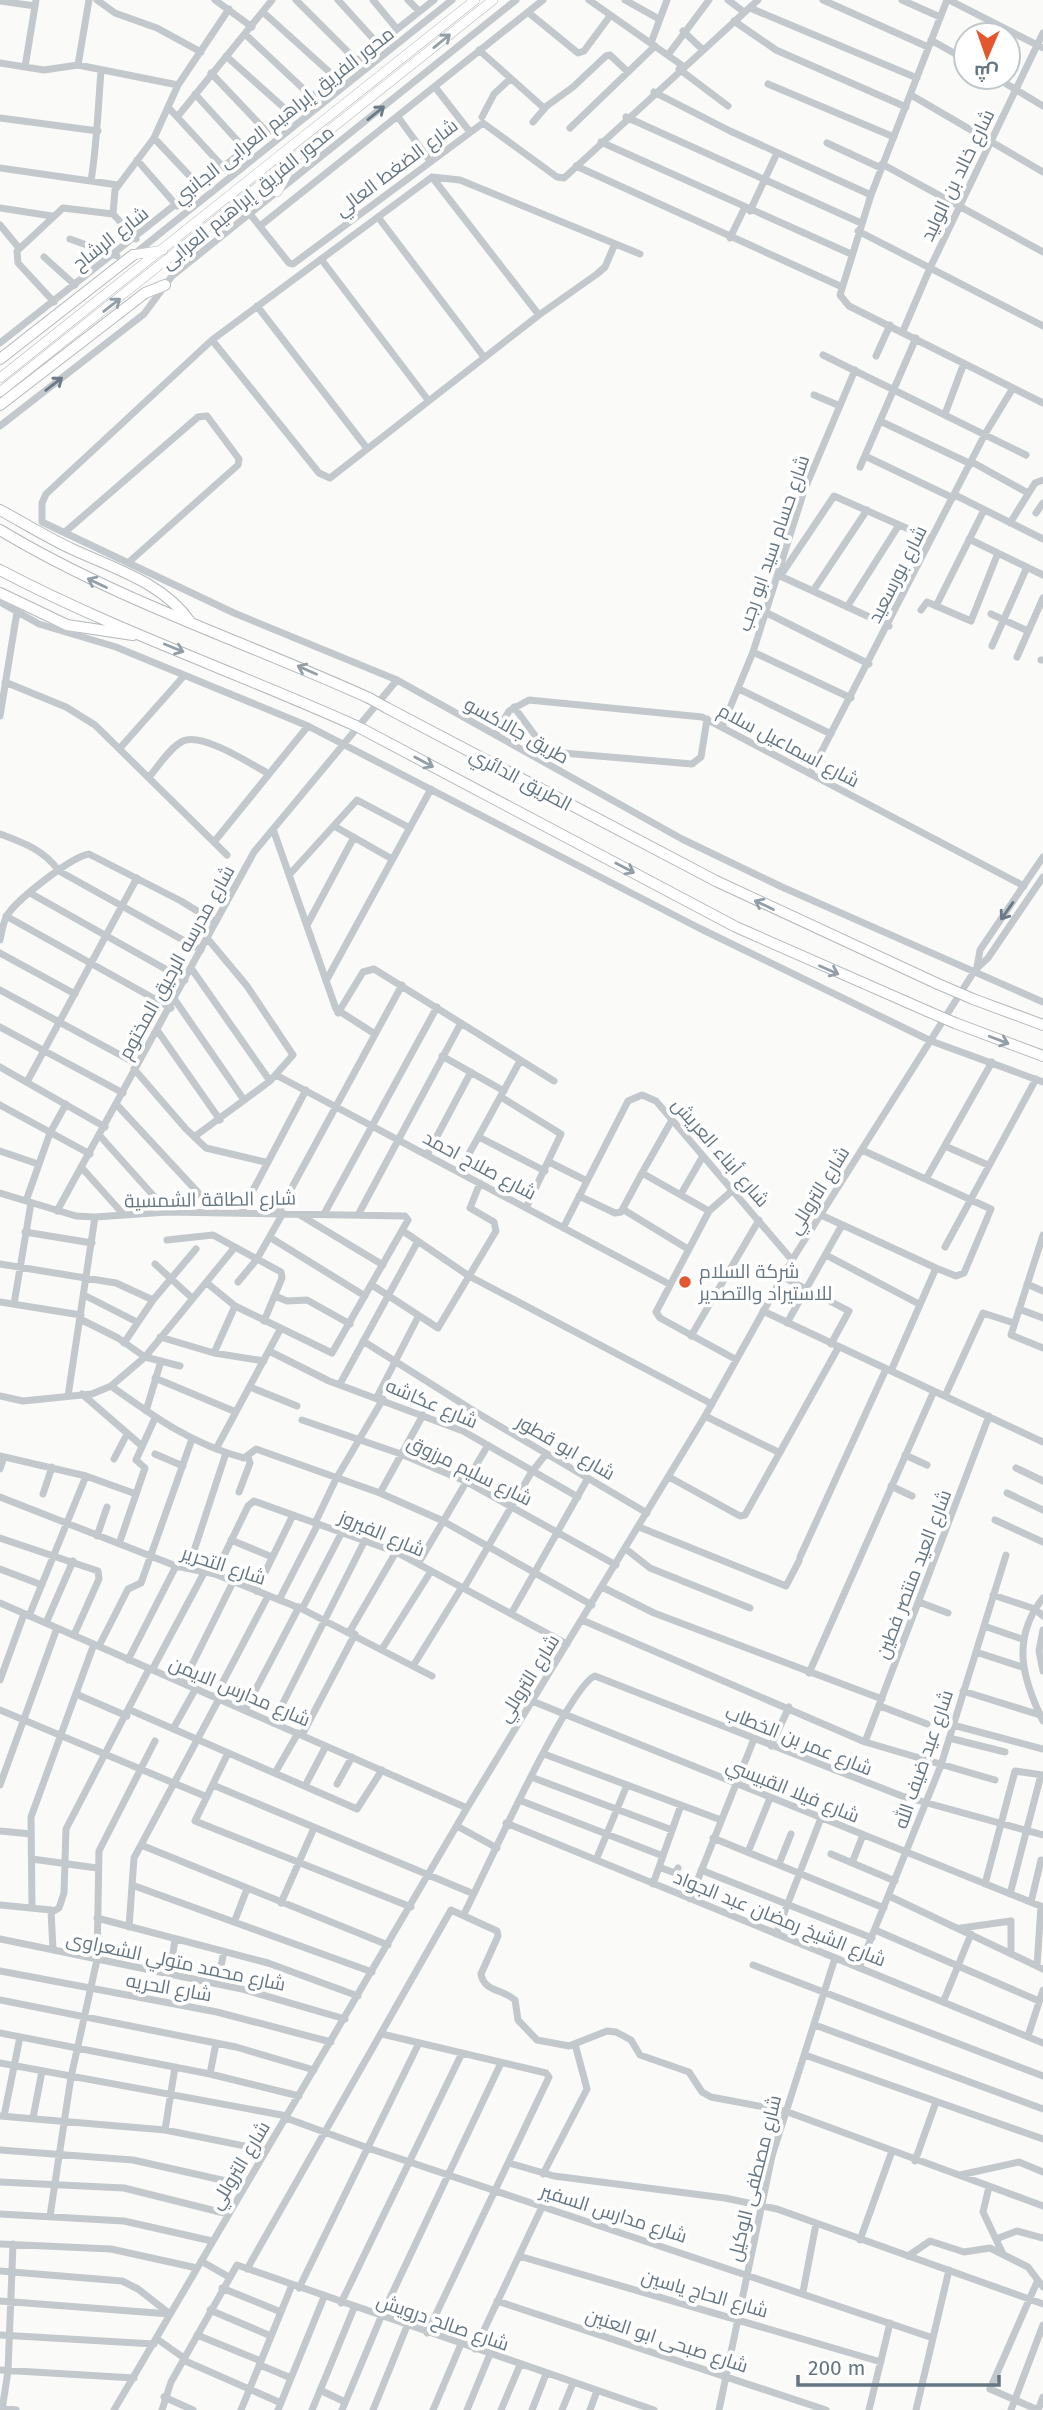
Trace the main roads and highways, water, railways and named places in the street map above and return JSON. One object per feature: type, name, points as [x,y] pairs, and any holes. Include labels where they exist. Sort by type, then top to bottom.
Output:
[{"type":"highway","points":[[0,359],[133,255]]},
{"type":"highway","points":[[0,405],[145,293],[165,285]]},
{"type":"highway","points":[[0,510],[69,548],[152,586],[181,607],[191,623]]},
{"type":"highway","name":"الطريق الدائري","points":[[0,530],[108,588],[369,698],[716,881],[938,984],[1043,1025]]},
{"type":"highway","name":"الطريق الدائري","points":[[0,570],[141,635],[254,680],[359,727],[736,927],[955,1023],[1043,1056]]},
{"type":"highway","points":[[0,593],[67,625],[115,634],[141,635]]},
{"type":"main road","name":"محور الفريق إبراهيم العرابى","points":[[0,378],[165,250],[475,0]]},
{"type":"main road","name":"محور الفريق إبراهيم العرابى","points":[[0,393],[493,0]]},
{"type":"main road","points":[[277,192],[295,160]]},
{"type":"main road","points":[[133,255],[165,250]]},
{"type":"place","name":"شركة السلام للاستيراد والتصدير","points":[[685,1282]]}]
